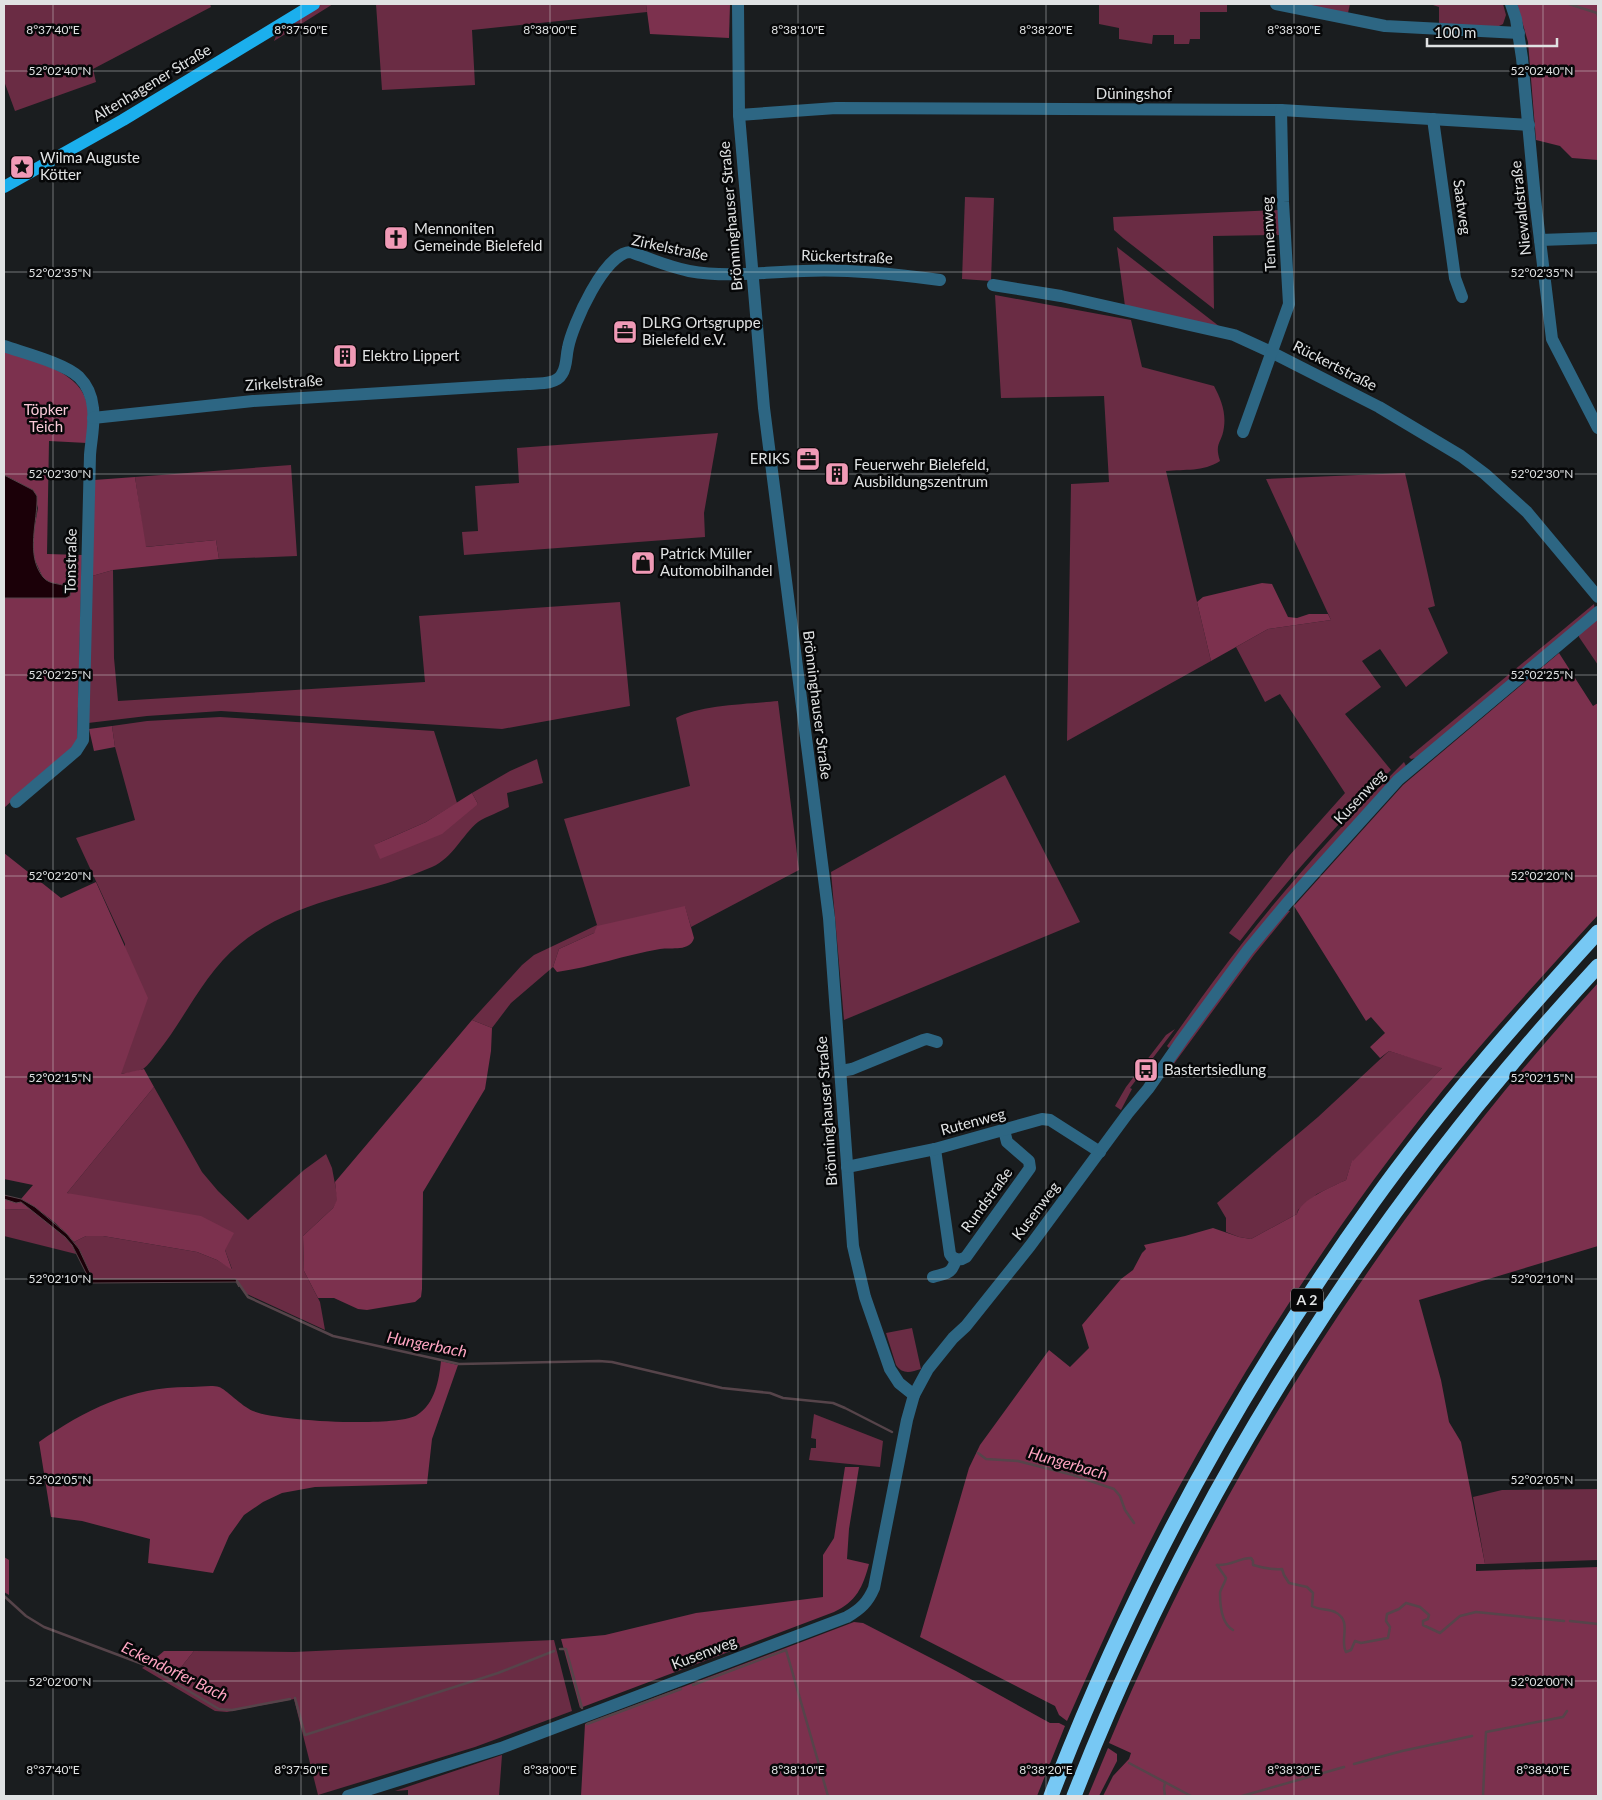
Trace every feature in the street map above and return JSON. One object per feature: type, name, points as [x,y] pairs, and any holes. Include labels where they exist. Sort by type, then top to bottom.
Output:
[{"type":"highway","name":"A 2","points":[[1051,1796],[1084,1713],[1117,1639],[1176,1520],[1269,1356],[1374,1201],[1430,1128],[1488,1054],[1598,932]]},
{"type":"highway","name":"A 2","points":[[1074,1796],[1140,1643],[1202,1518],[1248,1436],[1309,1336],[1362,1257],[1430,1164],[1489,1090],[1598,966]]},
{"type":"main road","name":"Altenhagener Straße","points":[[4,187],[123,120],[314,4]]},
{"type":"street","name":"Brönninghauser Straße","points":[[738,4],[739,115],[765,423],[829,918],[841,1071],[846,1167],[854,1254],[865,1296],[890,1369],[899,1383],[914,1395]]},
{"type":"street","points":[[1276,4],[1385,26],[1519,34]]},
{"type":"street","name":"Niewaldstraße","points":[[1511,4],[1519,34],[1552,339],[1598,428]]},
{"type":"street","name":"Düningshof","points":[[739,115],[836,108],[1281,110],[1529,125]]},
{"type":"street","name":"Tennenweg","points":[[1243,432],[1289,304],[1283,202],[1281,110]]},
{"type":"street","name":"Saatweg","points":[[1434,119],[1455,278],[1462,297]]},
{"type":"street","points":[[1540,240],[1598,238]]},
{"type":"street","name":"Zirkelstraße","points":[[94,418],[253,401],[548,382],[556,380],[562,375],[566,366],[568,348],[579,315],[607,267],[624,252],[630,252],[674,267],[703,273],[752,274]]},
{"type":"street","name":"Rückertstraße","points":[[752,274],[851,271],[881,272],[940,280]]},
{"type":"street","name":"Rückertstraße","points":[[993,285],[1061,296],[1230,334],[1272,352],[1379,406],[1461,456],[1485,474],[1527,512],[1598,597]]},
{"type":"street","name":"Tonstraße","points":[[4,346],[59,366],[79,377],[92,399],[94,418],[90,455],[83,740],[76,751],[16,802]]},
{"type":"street","name":"Kusenweg","points":[[348,1796],[501,1748],[847,1617],[860,1609],[874,1588],[906,1420],[914,1395],[955,1347],[966,1326],[1030,1246],[1128,1113],[1148,1089],[1254,943],[1301,888],[1398,780],[1598,612]]},
{"type":"street","points":[[841,1071],[852,1069],[922,1040],[927,1039],[937,1042]]},
{"type":"street","name":"Rutenweg","points":[[846,1167],[935,1149],[1046,1119],[1100,1152]]},
{"type":"street","name":"Rundstraße","points":[[935,1149],[949,1251],[951,1256],[961,1259],[966,1257],[1030,1168],[1029,1161],[1007,1142],[1004,1130]]},
{"type":"street","name":"Rundstraße","points":[[933,1277],[950,1272],[956,1259]]},
{"type":"shaded area","points":[[4,4],[210,4],[211,7],[93,69],[96,82],[15,111],[4,81]]},
{"type":"shaded area","points":[[322,4],[333,4],[274,41],[278,31]]},
{"type":"shaded area","points":[[376,4],[646,4],[647,12],[472,30],[475,85],[382,90]]},
{"type":"shaded area","points":[[1099,4],[1215,4],[1227,5],[1227,12],[1200,12],[1200,39],[1190,39],[1189,44],[1174,44],[1174,35],[1153,35],[1152,44],[1119,39],[1119,28],[1099,24]]},
{"type":"shaded area","points":[[1298,4],[1350,4],[1348,13]]},
{"type":"shaded area","points":[[1430,4],[1503,4],[1506,15],[1503,24],[1497,27],[1439,24],[1439,7]]},
{"type":"shaded area","points":[[965,197],[994,198],[991,281],[962,279]]},
{"type":"shaded area","points":[[1279,210],[1280,235],[1213,236],[1214,309],[1114,230],[1113,217]]},
{"type":"shaded area","points":[[1117,247],[1224,330],[1125,306]]},
{"type":"shaded area","points":[[995,295],[1131,320],[1142,367],[1214,386],[1224,411],[1223,433],[1218,446],[1220,461],[1207,467],[1166,471],[1211,661],[1067,741],[1071,484],[1109,482],[1104,396],[1001,398]]},
{"type":"shaded area","points":[[718,433],[704,513],[705,537],[464,555],[462,532],[478,531],[475,486],[519,483],[517,448]]},
{"type":"shaded area","points":[[291,465],[297,556],[219,559],[216,540],[145,547],[135,477]]},
{"type":"shaded area","points":[[1405,473],[1435,606],[1428,608],[1448,653],[1406,687],[1380,649],[1362,661],[1381,687],[1345,714],[1391,770],[1312,853],[1240,941],[1229,933],[1289,856],[1345,793],[1280,694],[1265,702],[1236,647],[1268,629],[1331,620],[1266,479]]},
{"type":"shaded area","points":[[4,475],[33,490],[37,496],[33,548],[38,568],[46,580],[71,589],[70,596],[66,598],[4,598]]},
{"type":"shaded area","points":[[113,570],[114,658],[118,701],[425,682],[419,616],[620,602],[630,706],[502,729],[221,711],[147,716],[88,723],[92,576]]},
{"type":"shaded area","points":[[1594,604],[1595,610],[1416,758],[1411,759],[1409,757]]},
{"type":"shaded area","points":[[1598,617],[1598,665],[1579,637],[1579,633]]},
{"type":"shaded area","points":[[778,701],[799,870],[691,927],[685,907],[597,929],[594,933],[559,949],[553,967],[511,1003],[492,1028],[472,1020],[522,965],[534,955],[597,925],[564,819],[690,786],[676,718],[698,710]]},
{"type":"shaded area","points":[[220,717],[434,731],[457,803],[426,822],[374,845],[478,804],[472,793],[510,771],[537,759],[543,783],[507,793],[509,807],[478,822],[446,858],[432,867],[285,916],[240,944],[216,968],[147,1066],[138,1071],[121,1074],[125,944],[76,838],[135,820],[115,747],[112,726],[147,721]]},
{"type":"shaded area","points":[[1404,762],[1406,766],[1169,1048],[1167,1046],[1195,1006],[1263,918],[1321,850]]},
{"type":"shaded area","points":[[1005,775],[1080,922],[844,1020],[831,872]]},
{"type":"shaded area","points":[[1285,911],[1290,911],[1254,955],[1173,1065],[1170,1062]]},
{"type":"shaded area","points":[[1175,1029],[1130,1088],[1132,1089],[1121,1110],[1115,1106],[1126,1087],[1166,1035]]},
{"type":"shaded area","points":[[1389,1051],[1443,1067],[1352,1161],[1346,1180],[1317,1194],[1298,1210],[1297,1214],[1251,1239],[1226,1232],[1226,1218],[1217,1203],[1318,1117]]},
{"type":"shaded area","points":[[154,1087],[202,1172],[218,1191],[248,1220],[304,1170],[326,1154],[332,1168],[338,1200],[333,1208],[303,1236],[304,1271],[320,1302],[325,1330],[247,1294],[236,1279],[93,1279],[74,1242],[86,1236],[103,1236],[197,1252],[217,1260],[232,1269],[225,1250],[67,1193]]},
{"type":"shaded area","points":[[4,1195],[21,1199],[35,1207],[67,1234],[79,1249],[93,1279],[236,1279],[239,1287],[236,1282],[91,1283],[72,1245],[65,1237],[21,1202],[16,1203],[4,1199]]},
{"type":"shaded area","points":[[4,1209],[33,1210],[72,1244],[76,1254],[4,1236]]},
{"type":"shaded area","points":[[912,1328],[921,1369],[911,1372],[901,1370],[896,1365],[886,1333]]},
{"type":"shaded area","points":[[814,1414],[883,1441],[880,1467],[809,1460],[811,1448],[816,1448],[816,1439],[811,1438]]},
{"type":"shaded area","points":[[1598,1489],[1598,1560],[1485,1564],[1473,1497],[1502,1490]]},
{"type":"shaded area","points":[[554,1640],[572,1711],[475,1747],[318,1795],[294,1699],[227,1712],[215,1711],[142,1668],[150,1663],[169,1674],[182,1666],[194,1651],[294,1652]]},
{"type":"shaded area","points":[[502,1755],[499,1796],[408,1796],[408,1790],[395,1791]]},
{"type":"green space","points":[[646,4],[730,4],[729,38],[650,34]]},
{"type":"green space","points":[[1517,4],[1598,4],[1598,160],[1572,158],[1560,146],[1536,140],[1528,42]]},
{"type":"green space","name":"Töpker Teich","points":[[4,351],[42,364],[67,376],[77,385],[84,396],[88,417],[87,443],[49,441],[47,554],[82,555],[77,744],[4,808],[4,598],[21,597],[68,587],[51,583],[43,578],[34,558],[34,530],[38,508],[33,490],[4,475]]},
{"type":"green space","points":[[135,477],[146,547],[216,540],[219,559],[113,570],[92,576],[94,480]]},
{"type":"green space","points":[[1262,583],[1272,584],[1288,617],[1297,618],[1309,614],[1328,614],[1331,620],[1268,629],[1211,661],[1197,602],[1203,597]]},
{"type":"green space","points":[[1559,653],[1593,706],[1598,703],[1598,915],[1500,1023],[1405,1138],[1334,1236],[1266,1338],[1159,1524],[1105,1636],[1067,1721],[1059,1715],[1055,1706],[920,1637],[969,1468],[980,1445],[1049,1350],[1070,1367],[1089,1348],[1082,1325],[1121,1279],[1133,1270],[1146,1249],[1144,1245],[1213,1228],[1251,1239],[1297,1214],[1299,1209],[1310,1199],[1346,1180],[1352,1160],[1442,1068],[1389,1051],[1380,1058],[1370,1047],[1385,1033],[1371,1017],[1366,1021],[1294,906],[1403,785]]},
{"type":"green space","points":[[112,726],[115,747],[94,751],[89,729]]},
{"type":"green space","points":[[472,793],[478,804],[442,834],[380,859],[374,845],[426,822]]},
{"type":"green space","points":[[4,853],[61,898],[96,882],[148,998],[121,1074],[144,1069],[154,1087],[67,1193],[201,1216],[234,1233],[225,1250],[232,1270],[217,1260],[197,1252],[103,1236],[86,1236],[74,1242],[49,1218],[21,1199],[33,1185],[4,1179]]},
{"type":"green space","points":[[685,906],[694,938],[685,947],[660,949],[557,972],[553,967],[559,949],[594,933],[597,926]]},
{"type":"green space","points":[[1598,983],[1598,1246],[1419,1300],[1441,1380],[1449,1422],[1461,1442],[1485,1564],[1476,1564],[1476,1571],[1598,1567],[1598,1796],[1103,1796],[1113,1776],[1129,1759],[1131,1753],[1109,1743],[1155,1639],[1206,1537],[1262,1438],[1321,1342],[1384,1248],[1452,1157],[1523,1069]]},
{"type":"green space","points":[[472,1020],[492,1028],[491,1051],[485,1089],[423,1192],[421,1297],[415,1302],[367,1310],[358,1309],[334,1298],[318,1298],[304,1271],[303,1236],[333,1208],[337,1200],[335,1182]]},
{"type":"green space","points":[[4,1199],[21,1202],[33,1210],[4,1209]]},
{"type":"green space","points":[[441,1361],[458,1365],[432,1439],[427,1484],[315,1487],[282,1493],[263,1502],[244,1515],[229,1536],[213,1573],[148,1563],[150,1539],[82,1521],[51,1517],[39,1442],[74,1419],[111,1402],[130,1395],[150,1391],[213,1386],[222,1388],[248,1409],[266,1415],[336,1422],[405,1419],[417,1415],[428,1405],[435,1391]]},
{"type":"green space","points":[[845,1467],[859,1467],[849,1529],[847,1559],[869,1564],[861,1587],[848,1604],[834,1612],[580,1708],[561,1639],[605,1635],[696,1613],[823,1597],[823,1555],[834,1538]]},
{"type":"green space","points":[[4,1557],[9,1560],[9,1595],[4,1592]]},
{"type":"green space","points":[[854,1622],[863,1623],[956,1671],[1050,1723],[1059,1723],[1065,1726],[1037,1796],[581,1796],[585,1724]]},
{"type":"green space","points":[[164,1651],[194,1651],[182,1666],[168,1674],[150,1663]]},
{"type":"green space","points":[[1108,1748],[1117,1754],[1117,1761],[1099,1796],[1088,1796]]},
{"type":"waterway","points":[[1569,4],[1597,13],[1598,16]]},
{"type":"waterway","name":"Hungerbach","points":[[237,1281],[248,1297],[333,1336],[459,1364],[612,1362],[722,1388],[770,1393],[783,1398],[833,1403],[892,1432]]},
{"type":"waterway","name":"Hungerbach","points":[[978,1453],[986,1459],[1018,1461],[1073,1475],[1114,1489],[1120,1496],[1125,1510],[1134,1523]]},
{"type":"waterway","name":"Hungerbach","points":[[1217,1565],[1251,1558],[1253,1565],[1267,1569],[1282,1569],[1289,1583],[1307,1587],[1313,1593],[1312,1606],[1335,1612],[1340,1616],[1345,1625],[1344,1647],[1346,1652],[1351,1650],[1355,1641],[1361,1643],[1388,1638],[1390,1627],[1386,1621],[1387,1614],[1399,1609],[1406,1603],[1420,1607],[1429,1615],[1428,1619],[1423,1621],[1423,1625],[1440,1633],[1460,1616],[1476,1612],[1564,1621]]},
{"type":"waterway","points":[[1217,1565],[1226,1578],[1220,1593],[1222,1614],[1226,1623],[1233,1630]]},
{"type":"waterway","name":"Eckendorfer Bach","points":[[4,1596],[26,1616],[44,1627],[145,1665],[219,1709],[232,1710],[290,1699]]},
{"type":"waterway","name":"Hungerbach","points":[[1570,1621],[1598,1624]]},
{"type":"waterway","name":"Eckendorfer Bach","points":[[560,1649],[566,1649],[582,1708]]},
{"type":"waterway","name":"Eckendorfer Bach","points":[[693,1685],[786,1650],[828,1796]]},
{"type":"waterway","name":"Eckendorfer Bach","points":[[295,1698],[305,1735],[498,1673],[554,1651]]},
{"type":"waterway","name":"Eckendorfer Bach","points":[[587,1724],[681,1689]]},
{"type":"waterway","points":[[1483,1796],[1486,1732],[1563,1717],[1567,1711]]},
{"type":"waterway","points":[[1354,1764],[1402,1751],[1472,1736]]},
{"type":"waterway","points":[[1129,1763],[1191,1796]]},
{"type":"waterway","points":[[1242,1796],[1344,1767]]},
{"type":"waterway","points":[[1165,1783],[1165,1796]]},
{"type":"place","name":"Wilma Auguste Kötter","points":[[22,167]]},
{"type":"place","name":"Mennoniten Gemeinde Bielefeld","points":[[396,238]]},
{"type":"place","name":"DLRG Ortsgruppe Bielefeld e.V.","points":[[625,332]]},
{"type":"place","name":"Elektro Lippert","points":[[345,356]]},
{"type":"place","name":"ERIKS","points":[[808,459]]},
{"type":"place","name":"Feuerwehr Bielefeld, Ausbildungszentrum","points":[[837,474]]},
{"type":"place","name":"Patrick Müller Automobilhandel","points":[[643,563]]},
{"type":"place","name":"Bastertsiedlung","points":[[1146,1070]]}]
